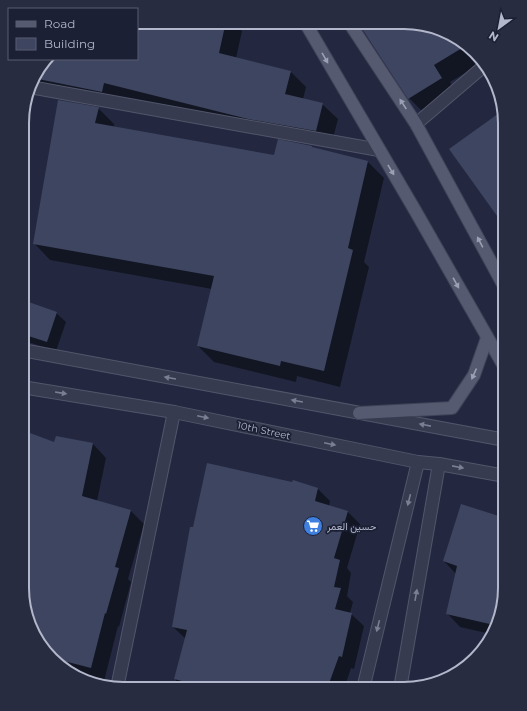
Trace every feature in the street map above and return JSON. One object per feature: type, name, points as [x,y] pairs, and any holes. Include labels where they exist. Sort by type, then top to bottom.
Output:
[{"type":"main road","points":[[309,29],[420,218],[498,356]]},
{"type":"main road","points":[[353,29],[416,124],[498,275]]},
{"type":"main road","points":[[359,413],[452,408],[474,375],[487,338]]},
{"type":"street","points":[[416,124],[481,69]]},
{"type":"street","points":[[36,88],[379,150]]},
{"type":"street","points":[[29,351],[498,439]]},
{"type":"street","name":"10th Street","points":[[29,388],[174,412],[418,462],[439,464],[498,475]]},
{"type":"street","points":[[118,682],[174,412]]},
{"type":"street","points":[[364,682],[418,462]]},
{"type":"street","points":[[401,682],[439,464]]},
{"type":"building","points":[[138,29],[224,29],[219,53],[291,71],[285,94],[323,103],[316,131],[248,119],[104,83],[102,92],[40,79],[53,60],[138,60]]},
{"type":"building","points":[[362,29],[404,29],[428,32],[440,36],[461,48],[434,65],[442,78],[408,99]]},
{"type":"building","points":[[58,100],[99,107],[95,123],[274,155],[278,139],[312,146],[368,161],[348,248],[353,250],[324,371],[281,361],[280,366],[197,346],[214,276],[33,244]]},
{"type":"building","points":[[497,114],[498,217],[449,149]]},
{"type":"building","points":[[29,302],[57,312],[47,342],[29,336]]},
{"type":"building","points":[[29,433],[54,442],[56,436],[93,443],[82,496],[131,510],[115,567],[119,568],[106,614],[105,613],[91,668],[61,659],[45,640],[34,618],[29,594]]},
{"type":"building","points":[[207,463],[292,482],[293,480],[318,488],[315,501],[348,511],[334,558],[340,560],[334,587],[341,588],[335,609],[352,613],[342,657],[339,656],[330,682],[186,682],[174,679],[187,630],[172,627],[190,527],[193,527]]},
{"type":"building","points":[[461,504],[498,516],[498,594],[490,624],[446,614],[457,566],[443,561]]},
{"type":"place","name":"حسين العمر","points":[[313,526]]}]
